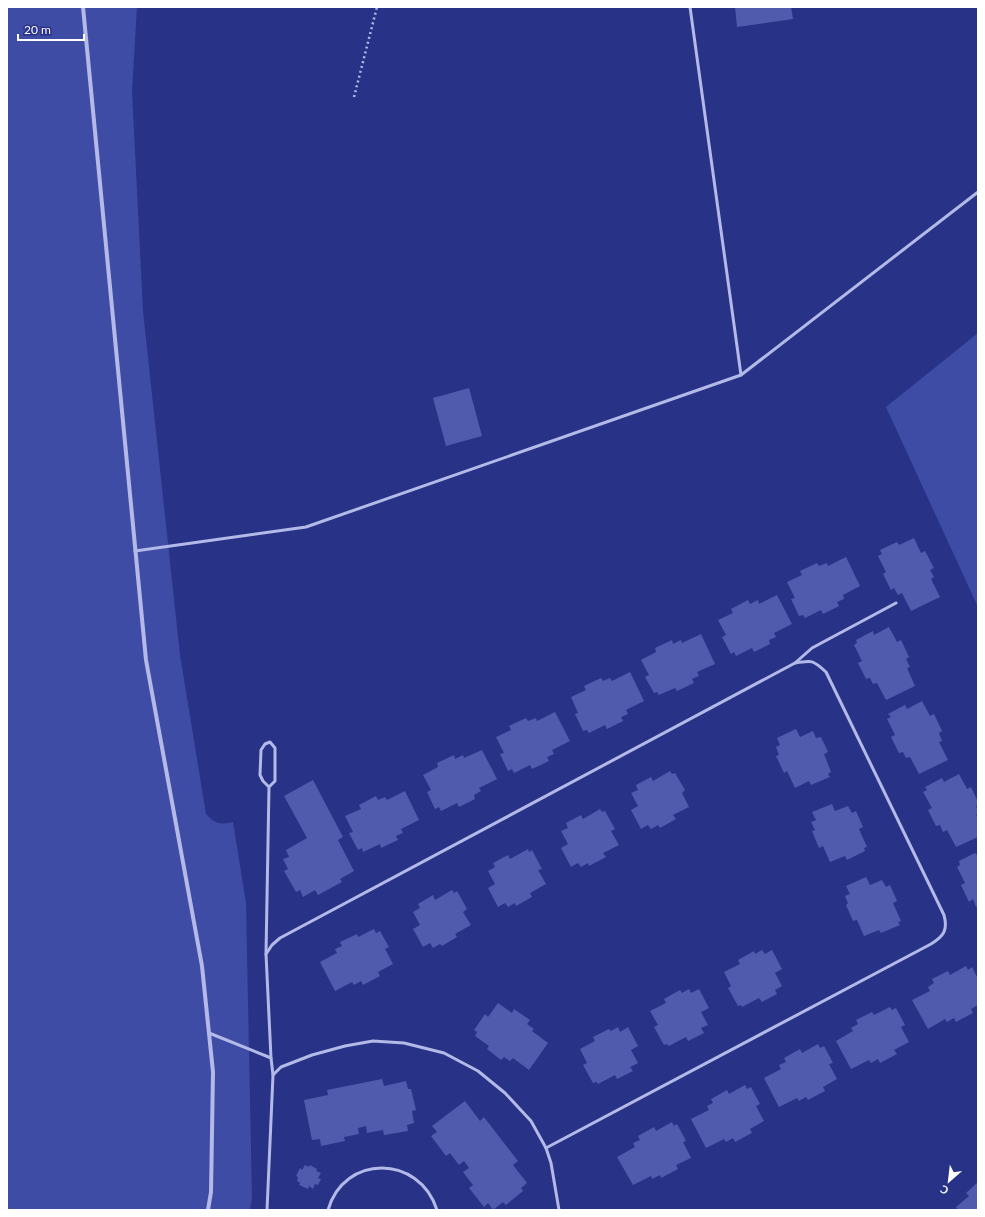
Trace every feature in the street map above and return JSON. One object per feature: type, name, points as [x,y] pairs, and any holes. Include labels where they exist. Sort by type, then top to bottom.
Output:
[{"type":"street","points":[[83,7],[146,660],[202,966],[209,1033],[213,1072],[211,1192],[208,1210]]},
{"type":"lane","points":[[690,7],[741,375]]},
{"type":"lane","points":[[135,551],[306,527],[741,375],[978,192]]},
{"type":"lane","points":[[266,954],[272,945],[280,938],[795,663],[812,648],[896,603]]},
{"type":"lane","points":[[546,1148],[931,944],[939,939],[944,932],[946,924],[944,915],[826,672],[818,665],[809,661],[795,663]]},
{"type":"lane","points":[[267,1210],[273,1074],[266,954],[269,787],[275,781],[275,748],[270,742],[265,744],[261,750],[260,775],[269,787]]},
{"type":"lane","points":[[209,1033],[272,1058]]},
{"type":"lane","points":[[273,1074],[281,1067],[312,1055],[345,1046],[373,1041],[404,1043],[444,1053],[478,1071],[505,1092],[531,1122],[546,1148],[551,1163],[559,1210]]},
{"type":"lane","points":[[328,1210],[330,1202],[338,1189],[350,1178],[363,1171],[377,1168],[392,1168],[406,1172],[418,1180],[428,1190],[437,1210]]},
{"type":"path","points":[[354,97],[377,7]]},
{"type":"shaded area","points":[[7,7],[137,7],[132,91],[143,311],[180,655],[206,814],[218,823],[233,822],[246,903],[252,1198],[250,1210],[7,1210]]},
{"type":"shaded area","points":[[978,333],[978,607],[886,407]]},
{"type":"building","points":[[735,7],[791,7],[793,19],[737,27]]},
{"type":"building","points":[[469,388],[482,436],[446,446],[433,398]]},
{"type":"building","points":[[914,538],[921,553],[925,551],[934,568],[930,570],[934,577],[931,579],[940,597],[911,611],[902,593],[898,595],[894,588],[891,590],[883,574],[886,572],[878,556],[882,554],[880,550],[897,542],[899,545]]},
{"type":"building","points":[[846,557],[860,586],[843,595],[844,599],[837,602],[839,606],[823,614],[821,610],[805,618],[803,615],[799,616],[791,599],[795,598],[787,582],[802,575],[800,571],[817,563],[819,566],[827,563],[828,566]]},
{"type":"building","points":[[777,595],[792,624],[774,633],[776,637],[769,640],[770,644],[754,652],[752,648],[736,656],[734,652],[731,654],[722,637],[726,635],[718,620],[733,613],[731,609],[748,600],[750,604],[758,600],[759,604]]},
{"type":"building","points":[[889,627],[897,642],[901,640],[909,657],[906,659],[910,667],[907,668],[915,686],[886,700],[877,683],[873,684],[870,678],[866,679],[858,663],[862,661],[854,645],[857,643],[856,640],[873,631],[874,635]]},
{"type":"building","points":[[701,634],[715,664],[697,672],[699,676],[692,679],[694,683],[677,691],[675,688],[659,695],[657,692],[654,693],[645,677],[649,675],[641,660],[656,652],[655,648],[672,640],[673,644],[681,640],[682,643]]},
{"type":"building","points":[[630,672],[644,701],[626,710],[628,714],[621,717],[623,721],[607,729],[605,725],[589,733],[587,730],[583,731],[575,714],[578,713],[571,697],[586,690],[584,686],[601,678],[603,681],[610,678],[612,681]]},
{"type":"building","points":[[922,701],[930,716],[934,714],[942,731],[939,733],[942,741],[939,742],[948,760],[919,774],[910,757],[906,758],[903,752],[899,753],[891,737],[895,735],[887,719],[891,717],[888,714],[905,705],[907,709]]},
{"type":"building","points":[[555,712],[570,741],[552,750],[554,754],[547,757],[549,761],[532,769],[530,765],[514,773],[512,769],[508,771],[500,754],[504,753],[496,737],[511,730],[509,726],[526,718],[528,721],[536,718],[537,721]]},
{"type":"building","points":[[796,729],[800,737],[813,731],[816,738],[821,737],[828,752],[824,754],[831,772],[828,774],[830,777],[811,785],[809,781],[795,788],[787,771],[784,773],[776,756],[779,755],[776,747],[780,745],[777,738]]},
{"type":"building","points":[[482,750],[497,779],[479,788],[481,791],[474,795],[475,799],[459,807],[457,803],[441,811],[439,807],[435,809],[427,792],[431,790],[423,775],[438,767],[437,763],[454,755],[455,759],[463,755],[464,758]]},
{"type":"building","points":[[670,771],[672,774],[675,773],[685,790],[682,793],[689,807],[673,815],[676,819],[660,828],[658,825],[651,829],[648,825],[641,829],[631,810],[638,806],[631,793],[638,790],[636,785],[651,777],[653,781]]},
{"type":"building","points":[[959,774],[967,789],[971,787],[978,802],[978,805],[976,806],[978,814],[976,815],[978,819],[978,837],[956,847],[947,830],[943,832],[940,825],[936,826],[928,810],[932,808],[923,792],[927,790],[925,787],[942,778],[944,782]]},
{"type":"building","points":[[313,780],[343,837],[338,840],[354,871],[340,879],[342,882],[318,895],[315,890],[303,897],[300,890],[296,892],[284,871],[288,869],[283,859],[289,857],[286,850],[307,838],[284,796]]},
{"type":"building","points":[[405,791],[419,820],[401,829],[403,833],[396,836],[398,840],[381,848],[380,844],[363,852],[362,848],[358,850],[349,833],[353,832],[345,816],[361,809],[359,805],[376,796],[378,800],[385,797],[387,800]]},
{"type":"building","points":[[832,804],[835,811],[848,806],[852,813],[856,811],[863,827],[859,829],[867,847],[864,848],[865,851],[847,860],[845,856],[830,862],[823,846],[819,848],[812,831],[815,830],[811,822],[816,820],[812,812]]},
{"type":"building","points":[[600,809],[602,812],[605,811],[615,829],[611,831],[619,845],[603,853],[606,857],[589,866],[588,863],[581,867],[578,863],[571,867],[561,848],[568,844],[561,831],[568,828],[566,823],[581,815],[583,819]]},
{"type":"building","points":[[528,849],[529,852],[532,850],[542,869],[538,870],[546,884],[530,893],[532,897],[516,906],[515,903],[508,907],[505,903],[498,907],[488,888],[495,884],[488,871],[495,867],[493,863],[508,855],[510,859]]},
{"type":"building","points":[[975,853],[978,856],[978,906],[976,907],[973,899],[969,902],[961,885],[965,883],[957,867],[960,865],[959,861]]},
{"type":"building","points":[[866,877],[870,885],[882,880],[886,887],[890,885],[897,901],[893,903],[901,921],[898,922],[900,925],[881,933],[879,930],[864,936],[857,920],[853,921],[846,905],[848,903],[845,896],[850,894],[846,886]]},
{"type":"building","points":[[452,890],[454,893],[457,891],[467,909],[463,912],[471,925],[455,934],[457,937],[442,946],[440,944],[433,948],[430,943],[423,947],[413,929],[420,925],[413,912],[420,908],[418,904],[433,895],[435,900]]},
{"type":"building","points":[[374,929],[376,933],[380,931],[389,947],[385,949],[393,964],[378,972],[380,976],[363,985],[361,981],[354,985],[352,982],[335,991],[320,962],[337,953],[335,949],[342,946],[340,942],[357,934],[358,937]]},
{"type":"building","points":[[762,950],[765,954],[772,950],[782,969],[775,973],[782,986],[775,990],[777,994],[762,1002],[759,998],[742,1007],[741,1005],[738,1006],[728,988],[731,986],[724,972],[740,964],[738,960],[754,951],[755,954]]},
{"type":"building","points":[[966,966],[968,970],[972,967],[978,979],[978,1005],[971,1009],[973,1013],[956,1022],[954,1018],[947,1022],[945,1019],[928,1029],[912,1000],[930,991],[928,987],[934,983],[932,979],[948,971],[950,975]]},
{"type":"building","points":[[689,989],[691,993],[699,989],[709,1008],[701,1012],[708,1025],[701,1028],[704,1033],[688,1041],[686,1037],[669,1046],[667,1044],[664,1045],[654,1027],[658,1025],[650,1011],[666,1003],[664,999],[680,990],[682,993]]},
{"type":"building","points":[[498,1003],[512,1013],[514,1009],[530,1020],[527,1024],[534,1029],[532,1031],[548,1043],[529,1070],[513,1058],[510,1061],[504,1057],[501,1060],[487,1049],[489,1046],[475,1036],[477,1032],[474,1030],[485,1014],[488,1017]]},
{"type":"building","points":[[890,1007],[892,1010],[896,1008],[905,1025],[901,1027],[909,1042],[894,1050],[897,1054],[880,1063],[878,1059],[871,1063],[869,1060],[851,1069],[836,1041],[853,1031],[851,1028],[858,1024],[856,1020],[872,1012],[874,1015]]},
{"type":"building","points":[[618,1027],[620,1032],[628,1027],[638,1046],[631,1050],[638,1063],[630,1067],[633,1071],[617,1079],[615,1075],[598,1084],[597,1082],[593,1083],[583,1065],[587,1063],[580,1049],[595,1041],[593,1037],[609,1029],[611,1031]]},
{"type":"building","points":[[818,1044],[820,1048],[824,1046],[833,1063],[829,1064],[837,1079],[823,1087],[825,1091],[808,1100],[806,1097],[799,1101],[797,1098],[779,1107],[764,1078],[781,1069],[779,1065],[786,1062],[784,1058],[800,1049],[802,1053]]},
{"type":"building","points":[[382,1079],[384,1086],[406,1081],[408,1089],[411,1089],[416,1110],[412,1111],[414,1123],[407,1125],[408,1131],[384,1135],[383,1130],[367,1133],[366,1126],[358,1128],[359,1134],[344,1137],[345,1141],[321,1146],[320,1139],[312,1140],[304,1100],[328,1095],[327,1090]]},
{"type":"building","points":[[745,1085],[747,1089],[751,1087],[760,1104],[756,1106],[764,1121],[750,1129],[752,1133],[735,1142],[733,1138],[726,1142],[724,1139],[706,1148],[691,1119],[709,1110],[707,1106],[713,1103],[711,1099],[727,1090],[729,1094]]},
{"type":"building","points":[[465,1101],[480,1121],[484,1117],[518,1161],[513,1165],[527,1183],[521,1188],[523,1191],[506,1205],[503,1202],[493,1210],[488,1203],[484,1207],[469,1188],[473,1185],[463,1172],[469,1168],[464,1161],[459,1165],[450,1153],[446,1156],[431,1136],[437,1132],[432,1126]]},
{"type":"building","points":[[672,1122],[674,1126],[677,1124],[686,1141],[683,1142],[691,1158],[676,1165],[678,1169],[661,1178],[660,1175],[652,1179],[651,1176],[633,1185],[617,1157],[635,1147],[633,1143],[640,1140],[638,1136],[654,1127],[656,1131]]},
{"type":"building","points":[[305,1165],[309,1167],[310,1165],[317,1169],[316,1171],[321,1173],[318,1178],[321,1179],[318,1185],[315,1184],[313,1189],[309,1186],[308,1189],[299,1185],[300,1183],[297,1181],[298,1177],[296,1176],[300,1168],[302,1170]]},
{"type":"building","points":[[978,1182],[978,1210],[958,1210],[956,1207],[969,1196],[966,1193]]}]
